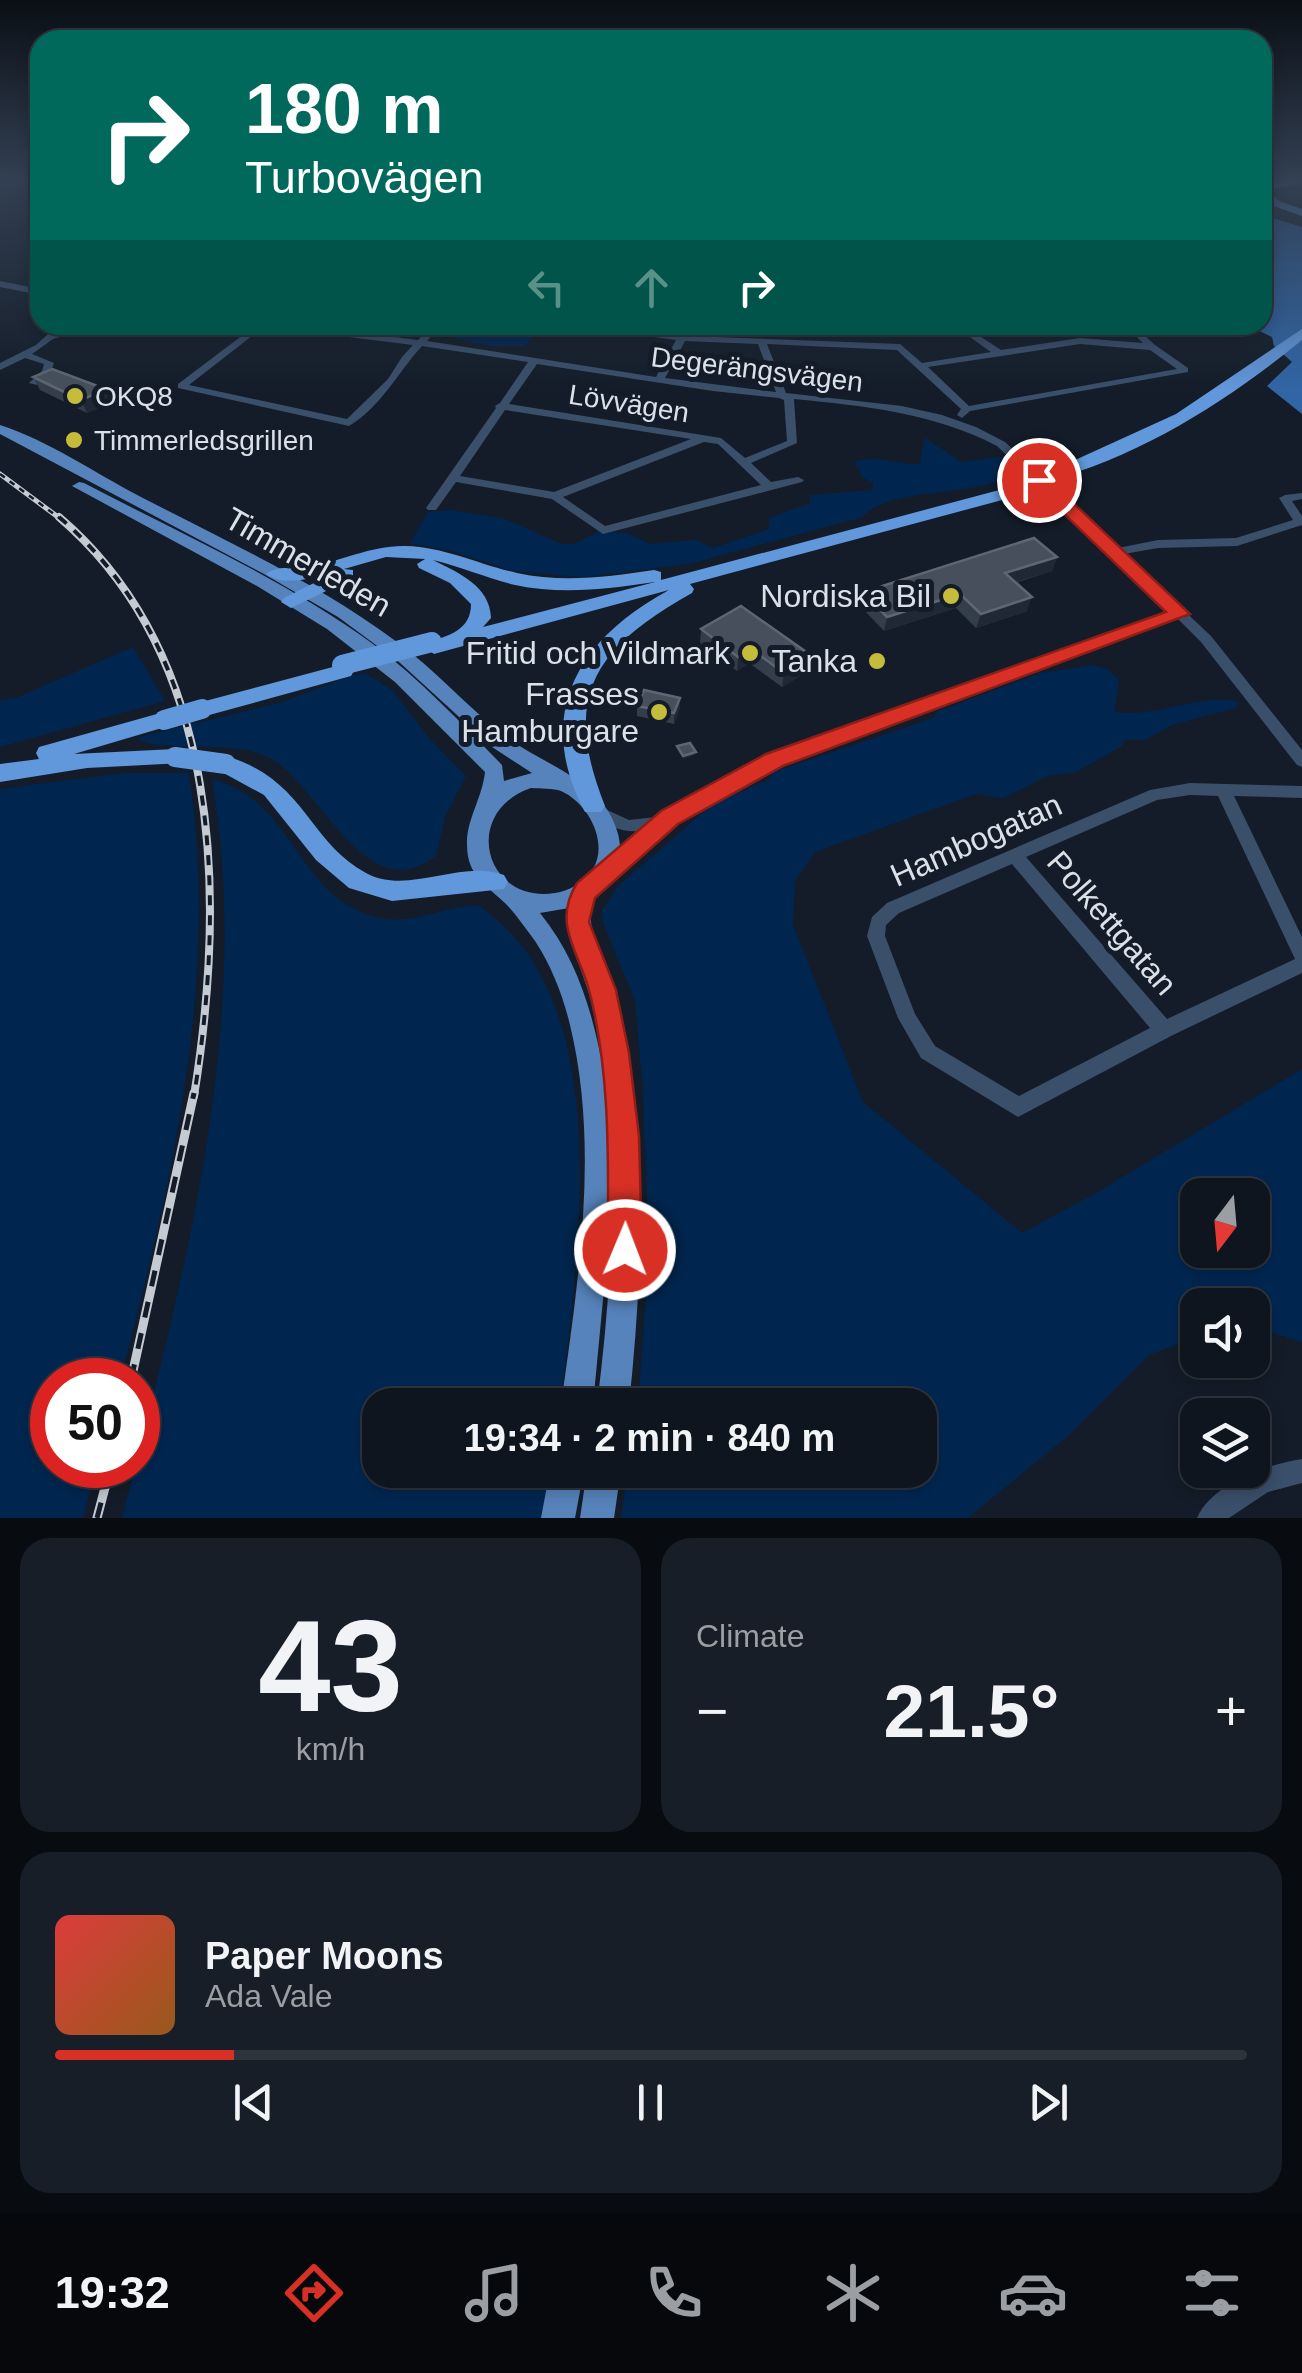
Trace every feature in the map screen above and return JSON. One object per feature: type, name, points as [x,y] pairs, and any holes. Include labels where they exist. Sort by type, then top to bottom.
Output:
[{"type":"highway","points":[[1281,354],[1302,334]]},
{"type":"highway","points":[[0,766],[163,716],[785,553],[1042,480],[1176,427],[1302,341]]},
{"type":"highway","points":[[433,644],[1042,480]]},
{"type":"highway","points":[[275,574],[308,575],[386,552],[417,552],[520,580],[566,584],[641,578],[756,554]]},
{"type":"highway","points":[[596,809],[574,760],[570,721],[578,688],[597,655],[625,627],[661,602],[707,580],[785,553]]},
{"type":"highway","points":[[302,595],[366,566],[394,561],[423,563],[458,578],[481,602],[481,618],[466,633]]},
{"type":"highway","points":[[302,595],[349,562]]},
{"type":"highway","points":[[0,766],[176,757],[226,764],[273,787],[343,869],[368,885],[403,890],[466,877],[503,889]]},
{"type":"main road","name":"Timmerleden","points":[[0,429],[275,574],[426,700],[495,770],[492,800]]},
{"type":"main road","name":"Timmerleden","points":[[0,444],[302,595],[390,644],[494,738],[561,783]]},
{"type":"main road","points":[[579,1388],[595,1208],[588,1058],[579,1012],[562,964],[484,864],[475,837],[477,821],[492,800],[520,783],[561,783],[596,809],[610,848],[576,922],[606,1004],[623,1136],[624,1277],[614,1388]]},
{"type":"main road","points":[[503,889],[550,903],[592,885]]},
{"type":"main road","points":[[558,1518],[564,1488]]},
{"type":"main road","points":[[596,1518],[601,1488]]},
{"type":"street","points":[[0,284],[30,290]]},
{"type":"street","points":[[0,364],[43,335]]},
{"type":"street","points":[[48,341],[54,335]]},
{"type":"street","points":[[0,364],[64,335]]},
{"type":"street","points":[[248,335],[181,386],[348,423],[392,381],[426,335]]},
{"type":"street","name":"Degerängsvägen","points":[[350,335],[786,398],[908,410],[956,421],[1001,444],[1117,552],[1252,694],[1302,761]]},
{"type":"street","points":[[661,335],[900,347],[924,365],[967,409]]},
{"type":"street","points":[[659,380],[683,335]]},
{"type":"street","points":[[972,335],[999,353]]},
{"type":"street","points":[[956,421],[967,409],[1185,370],[1139,335]]},
{"type":"street","points":[[744,462],[792,443],[786,398],[761,341]]},
{"type":"street","points":[[924,365],[1080,341],[1152,347]]},
{"type":"street","points":[[26,355],[49,363],[47,372],[34,383]]},
{"type":"street","points":[[432,508],[534,362]]},
{"type":"street","points":[[167,383],[190,378]]},
{"type":"street","name":"Lövvägen","points":[[500,406],[721,441],[769,486]]},
{"type":"street","points":[[555,496],[704,438]]},
{"type":"street","points":[[452,478],[555,496],[604,530],[798,480]]},
{"type":"street","points":[[1117,552],[1158,544],[1237,542],[1301,522],[1285,498],[1302,496]]},
{"type":"street","points":[[592,885],[670,818],[774,760],[1180,614]]},
{"type":"street","points":[[1222,790],[1302,955]]},
{"type":"street","name":"Hambogatan","points":[[1302,792],[1222,790],[1155,794],[892,908],[878,922],[876,936],[886,967],[928,1052],[1018,1107],[1164,1030],[1302,964]]},
{"type":"street","points":[[596,809],[618,824],[635,827],[670,818]]},
{"type":"street","name":"Polkettgatan","points":[[1014,855],[1164,1030]]},
{"type":"street","points":[[1210,1518],[1238,1491],[1278,1474],[1302,1471]]},
{"type":"shaded area","points":[[1272,249],[1302,249],[1302,414],[1267,386],[1292,362],[1274,346],[1268,335],[1272,335]]},
{"type":"shaded area","points":[[442,335],[534,335],[525,346],[491,346]]},
{"type":"shaded area","points":[[924,437],[961,462],[1001,457],[1015,469],[1003,479],[985,485],[894,500],[863,517],[689,564],[581,577],[513,571],[452,551],[410,543],[428,512],[451,510],[502,518],[562,544],[574,544],[598,532],[627,533],[650,544],[696,540],[713,548],[769,529],[769,518],[810,503],[810,495],[873,490],[873,483],[862,477],[855,462],[870,459],[920,464]]},
{"type":"shaded area","points":[[133,647],[165,701],[0,747],[0,700],[18,697]]},
{"type":"shaded area","points":[[1093,665],[1107,669],[1119,681],[1114,712],[1147,712],[1210,700],[1239,702],[1235,708],[1172,725],[1145,740],[1124,740],[1122,746],[1076,772],[1048,776],[1003,798],[976,794],[815,852],[795,881],[793,925],[863,1102],[1022,1233],[1302,1069],[1302,1342],[1270,1332],[1270,1288],[1180,1288],[1180,1343],[1149,1355],[1069,1435],[968,1518],[621,1518],[625,1488],[937,1488],[937,1388],[639,1388],[649,1251],[643,1091],[635,1000],[603,923],[602,910],[620,884],[714,803],[770,779],[773,772],[922,722],[938,711],[1040,673]]},
{"type":"shaded area","points":[[367,674],[392,690],[429,738],[466,776],[445,817],[436,856],[411,869],[388,868],[366,856],[289,772],[270,758],[237,749],[162,745],[136,738],[283,702],[353,675]]},
{"type":"shaded area","points":[[124,773],[189,773],[197,850],[199,927],[195,1003],[173,1155],[125,1358],[30,1358],[30,1488],[91,1488],[83,1518],[0,1518],[0,789]]},
{"type":"shaded area","points":[[212,779],[241,791],[263,809],[333,895],[357,910],[397,920],[477,905],[523,947],[553,1002],[571,1066],[579,1136],[579,1208],[562,1388],[362,1388],[362,1488],[548,1488],[542,1518],[122,1518],[130,1488],[160,1488],[160,1366],[188,1246],[218,1059],[224,965],[223,872]]},
{"type":"building","points":[[52,369],[106,389],[81,400],[33,377]]},
{"type":"building","points":[[1034,538],[1057,557],[1005,573],[1032,597],[981,614],[960,594],[887,617],[863,592]]},
{"type":"building","points":[[741,606],[812,656],[784,673],[751,649],[738,657],[701,629]]},
{"type":"building","points":[[644,690],[680,698],[674,713],[637,706]]},
{"type":"building","points":[[690,743],[696,752],[683,756],[677,746]]},
{"type":"railway","points":[[0,474],[61,520]]},
{"type":"railway","points":[[61,520],[113,574],[154,639],[182,710],[200,785],[209,863],[209,942],[194,1096]]},
{"type":"railway","points":[[136,1358],[194,1093]]},
{"type":"railway","points":[[97,1518],[105,1488]]},
{"type":"place","name":"OKQ8","points":[[75,396]]},
{"type":"place","name":"Timmerledsgrillen","points":[[74,440]]},
{"type":"place","name":"Nordiska Bil","points":[[951,596]]},
{"type":"place","name":"Fritid och Vildmark","points":[[750,653]]},
{"type":"place","name":"Tanka","points":[[877,661]]},
{"type":"place","name":"Frasses Hamburgare","points":[[659,712]]},
{"type":"route","points":[[625,1250],[626,1181],[620,1093],[602,990],[576,922],[579,902],[586,890],[670,818],[697,799],[774,760],[1180,614],[1039,480]]}]
